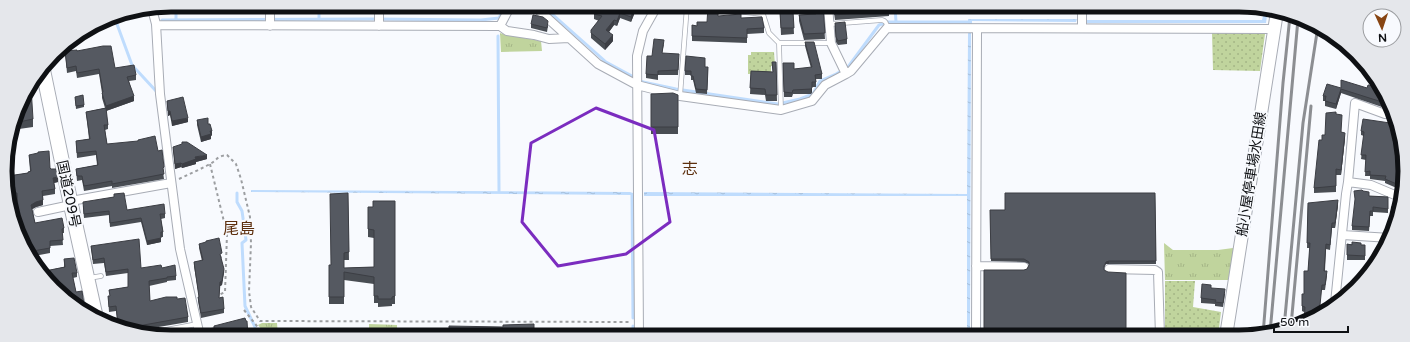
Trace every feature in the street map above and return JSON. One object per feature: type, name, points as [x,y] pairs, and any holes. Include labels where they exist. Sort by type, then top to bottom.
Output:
[{"type":"highway","name":"国道209号","points":[[44,75],[71,203],[94,277],[96,311]]},
{"type":"main road","name":"船小屋停車場水田線","points":[[1227,330],[1276,16]]},
{"type":"street","points":[[270,12],[270,26]]},
{"type":"street","points":[[379,12],[379,26]]},
{"type":"street","points":[[500,26],[508,12]]},
{"type":"street","points":[[540,12],[598,64],[637,85],[680,96],[781,110],[812,101],[826,85],[851,71],[888,28],[1274,30]]},
{"type":"street","points":[[638,330],[637,56],[643,31],[654,12]]},
{"type":"street","points":[[829,12],[831,43],[846,74]]},
{"type":"street","points":[[1082,12],[1082,28]]},
{"type":"street","points":[[153,13],[156,25],[160,94],[180,249],[199,330]]},
{"type":"street","points":[[156,25],[500,26],[507,31],[549,39],[569,38]]},
{"type":"street","points":[[976,330],[977,29]]},
{"type":"street","points":[[1336,297],[1355,103],[1385,114],[1386,110]]},
{"type":"street","points":[[1348,182],[1371,185],[1396,196]]},
{"type":"street","points":[[38,212],[71,203],[171,183]]},
{"type":"street","points":[[1343,235],[1384,238]]},
{"type":"street","points":[[976,266],[1024,267]]},
{"type":"street","points":[[1109,269],[1155,270],[1158,272],[1160,330]]},
{"type":"lane","points":[[680,96],[686,12]]},
{"type":"lane","points":[[744,12],[763,14],[769,33],[779,43],[781,110]]},
{"type":"lane","points":[[830,24],[882,20],[885,21],[888,28]]},
{"type":"lane","points":[[779,43],[831,43]]},
{"type":"lane","points":[[166,330],[198,324]]},
{"type":"path","points":[[171,183],[210,164],[216,158],[221,156],[227,155],[236,164],[250,217],[251,243],[249,291],[251,307],[260,321],[638,322]]},
{"type":"path","points":[[210,164],[227,234],[225,292],[212,299]]},
{"type":"path","points":[[244,310],[259,330]]},
{"type":"highlighted area","points":[[596,108],[654,130],[670,222],[626,254],[558,266],[522,222],[531,143]]},
{"type":"green space","points":[[500,33],[541,41],[542,51],[501,52]]},
{"type":"green space","points":[[1212,33],[1265,34],[1260,71],[1213,70]]},
{"type":"green space","points":[[751,52],[774,52],[775,66],[771,66],[771,73],[748,74],[748,55],[751,55]]},
{"type":"green space","points":[[1164,243],[1173,250],[1218,250],[1233,248],[1233,261],[1228,280],[1165,280]]},
{"type":"green space","points":[[1165,281],[1195,281],[1193,307],[1221,312],[1219,330],[1165,330]]},
{"type":"green space","points":[[262,323],[277,323],[278,330],[262,330],[258,325]]},
{"type":"green space","points":[[369,324],[397,325],[397,330],[369,330]]},
{"type":"water","points":[[1264,14],[1267,14],[1266,23],[1086,23],[1086,20],[1262,20]]},
{"type":"water","points":[[968,19],[1077,19],[1076,22],[972,21],[972,24],[968,24]]},
{"type":"water","points":[[968,33],[971,33],[970,330],[967,330],[967,196],[644,196],[644,192],[967,194]]},
{"type":"water","points":[[251,190],[630,192],[633,193],[633,195],[251,192]]},
{"type":"building","points":[[595,12],[633,12],[631,17],[620,13],[617,21],[614,20],[606,30],[613,35],[605,44],[591,33],[591,30],[602,16],[594,14]]},
{"type":"building","points":[[708,12],[718,12],[718,16],[741,14],[741,18],[762,17],[764,28],[747,29],[747,38],[692,36],[692,25],[697,26],[697,22],[707,22]]},
{"type":"building","points":[[793,12],[794,28],[781,28],[780,13]]},
{"type":"building","points":[[816,12],[823,12],[825,33],[804,34],[799,15],[816,14]]},
{"type":"building","points":[[835,12],[867,12],[835,15]]},
{"type":"building","points":[[533,15],[543,17],[548,21],[547,28],[531,24]]},
{"type":"building","points":[[845,22],[847,39],[838,41],[836,37],[835,23]]},
{"type":"building","points":[[654,39],[664,40],[662,53],[679,54],[678,70],[658,71],[658,75],[646,74],[647,56],[652,56]]},
{"type":"building","points":[[805,42],[814,42],[822,74],[815,75],[816,82],[812,82],[811,89],[793,90],[792,93],[784,92],[783,63],[794,63],[794,69],[812,67]]},
{"type":"building","points":[[111,46],[115,68],[134,65],[136,75],[127,77],[134,96],[106,106],[102,93],[99,69],[77,73],[76,66],[67,68],[65,52]]},
{"type":"building","points":[[686,56],[705,58],[705,67],[708,67],[707,90],[696,89],[693,76],[691,76],[691,71],[685,71]]},
{"type":"building","points":[[772,62],[776,62],[777,95],[766,95],[765,89],[750,88],[751,71],[773,72]]},
{"type":"building","points":[[1341,80],[1367,88],[1368,85],[1373,85],[1382,101],[1341,89],[1336,104],[1325,101],[1326,96],[1323,96],[1327,84],[1341,88]]},
{"type":"building","points":[[673,93],[678,95],[678,127],[651,127],[651,94]]},
{"type":"building","points":[[31,94],[33,119],[19,122]]},
{"type":"building","points":[[83,95],[84,105],[76,106],[75,97]]},
{"type":"building","points":[[183,97],[188,118],[172,121],[170,111],[168,111],[167,101]]},
{"type":"building","points":[[106,108],[108,125],[104,125],[107,144],[138,141],[155,136],[158,151],[162,150],[164,174],[112,184],[112,181],[84,186],[82,176],[77,176],[76,169],[98,165],[96,151],[77,153],[76,141],[90,139],[86,112]]},
{"type":"building","points":[[1336,112],[1336,114],[1342,115],[1341,132],[1345,133],[1341,170],[1336,169],[1336,186],[1314,188],[1319,140],[1322,140],[1322,135],[1325,135],[1326,113]]},
{"type":"building","points":[[208,118],[208,124],[210,124],[212,131],[210,131],[211,134],[201,137],[197,120]]},
{"type":"building","points":[[1363,119],[1391,123],[1394,136],[1393,141],[1395,142],[1397,150],[1398,184],[1385,179],[1386,176],[1370,175],[1370,171],[1365,172],[1366,155],[1361,155],[1364,132],[1361,131]]},
{"type":"building","points":[[182,142],[187,142],[207,155],[195,157],[196,159],[182,164],[175,164],[173,147],[182,144]]},
{"type":"building","points":[[49,151],[50,168],[56,169],[58,177],[53,178],[55,189],[42,191],[43,200],[31,205],[35,223],[62,218],[64,228],[62,229],[63,240],[50,241],[50,248],[34,251],[24,232],[17,212],[17,193],[14,193],[13,191],[12,175],[28,173],[31,171],[29,155]]},
{"type":"building","points":[[1362,190],[1369,192],[1369,196],[1388,197],[1388,209],[1373,207],[1373,211],[1370,211],[1369,227],[1352,226],[1355,199],[1354,191]]},
{"type":"building","points":[[124,193],[127,210],[164,204],[165,214],[160,214],[163,232],[161,232],[161,238],[147,241],[141,218],[110,223],[109,211],[84,214],[83,202],[114,197],[114,194]]},
{"type":"building","points":[[348,193],[349,252],[344,253],[344,268],[374,267],[374,230],[368,229],[368,207],[373,207],[373,201],[395,201],[395,296],[392,297],[392,299],[378,299],[378,296],[374,296],[374,277],[344,272],[344,297],[329,297],[329,265],[331,265],[330,194]]},
{"type":"building","points":[[1005,193],[1155,193],[1156,261],[1109,261],[1106,262],[1104,266],[1104,270],[1108,272],[1126,273],[1126,330],[984,330],[984,270],[1024,270],[1027,269],[1029,265],[1029,262],[1024,259],[991,259],[990,210],[1005,210]]},
{"type":"building","points":[[1338,200],[1335,223],[1332,223],[1330,245],[1326,244],[1324,271],[1327,271],[1325,285],[1322,285],[1320,308],[1304,316],[1305,307],[1302,306],[1302,294],[1304,294],[1304,271],[1308,271],[1310,243],[1307,243],[1308,203]]},
{"type":"building","points":[[219,238],[222,253],[220,254],[224,269],[222,281],[220,282],[219,298],[223,297],[224,309],[201,313],[194,262],[203,260],[199,244]]},
{"type":"building","points":[[139,239],[141,268],[161,265],[162,268],[175,265],[176,276],[149,281],[150,301],[166,297],[177,297],[177,299],[185,298],[188,317],[136,326],[118,321],[116,306],[109,307],[109,290],[128,287],[128,269],[106,272],[104,258],[93,260],[91,246]]},
{"type":"building","points":[[1352,242],[1365,245],[1365,256],[1347,255],[1347,244],[1352,245]]},
{"type":"building","points":[[74,258],[77,273],[72,273],[76,292],[82,291],[84,304],[66,291],[47,271],[65,267],[64,259]]},
{"type":"building","points":[[1202,284],[1211,285],[1211,288],[1225,289],[1223,303],[1215,302],[1216,300],[1201,298]]},
{"type":"building","points":[[245,318],[247,321],[248,330],[207,330],[214,328],[214,326]]},
{"type":"building","points":[[534,324],[534,330],[449,330],[449,326],[503,327],[503,325]]},
{"type":"waterway","points":[[176,12],[176,20]]},
{"type":"waterway","points":[[319,12],[319,19]]},
{"type":"waterway","points":[[162,20],[481,20],[499,18],[502,12]]},
{"type":"waterway","points":[[550,12],[606,62],[643,82],[676,89],[778,104],[800,99],[813,94],[820,81],[848,67],[879,25],[888,22],[968,22]]},
{"type":"waterway","points":[[895,12],[896,22]]},
{"type":"waterway","points":[[116,22],[132,65],[156,91]]},
{"type":"waterway","points":[[498,36],[499,191]]},
{"type":"waterway","points":[[237,193],[237,202],[242,211],[246,240],[242,243],[245,306],[255,327]]},
{"type":"waterway","points":[[632,195],[633,318]]},
{"type":"railway","points":[[1264,328],[1283,83],[1290,20]]},
{"type":"railway","points":[[1271,327],[1298,23]]},
{"type":"railway","points":[[1284,324],[1303,123],[1317,32]]},
{"type":"railway","points":[[1291,321],[1311,106]]},
{"type":"district","name":"志","points":[[690,168]]},
{"type":"district","name":"尾島","points":[[239,228]]}]
